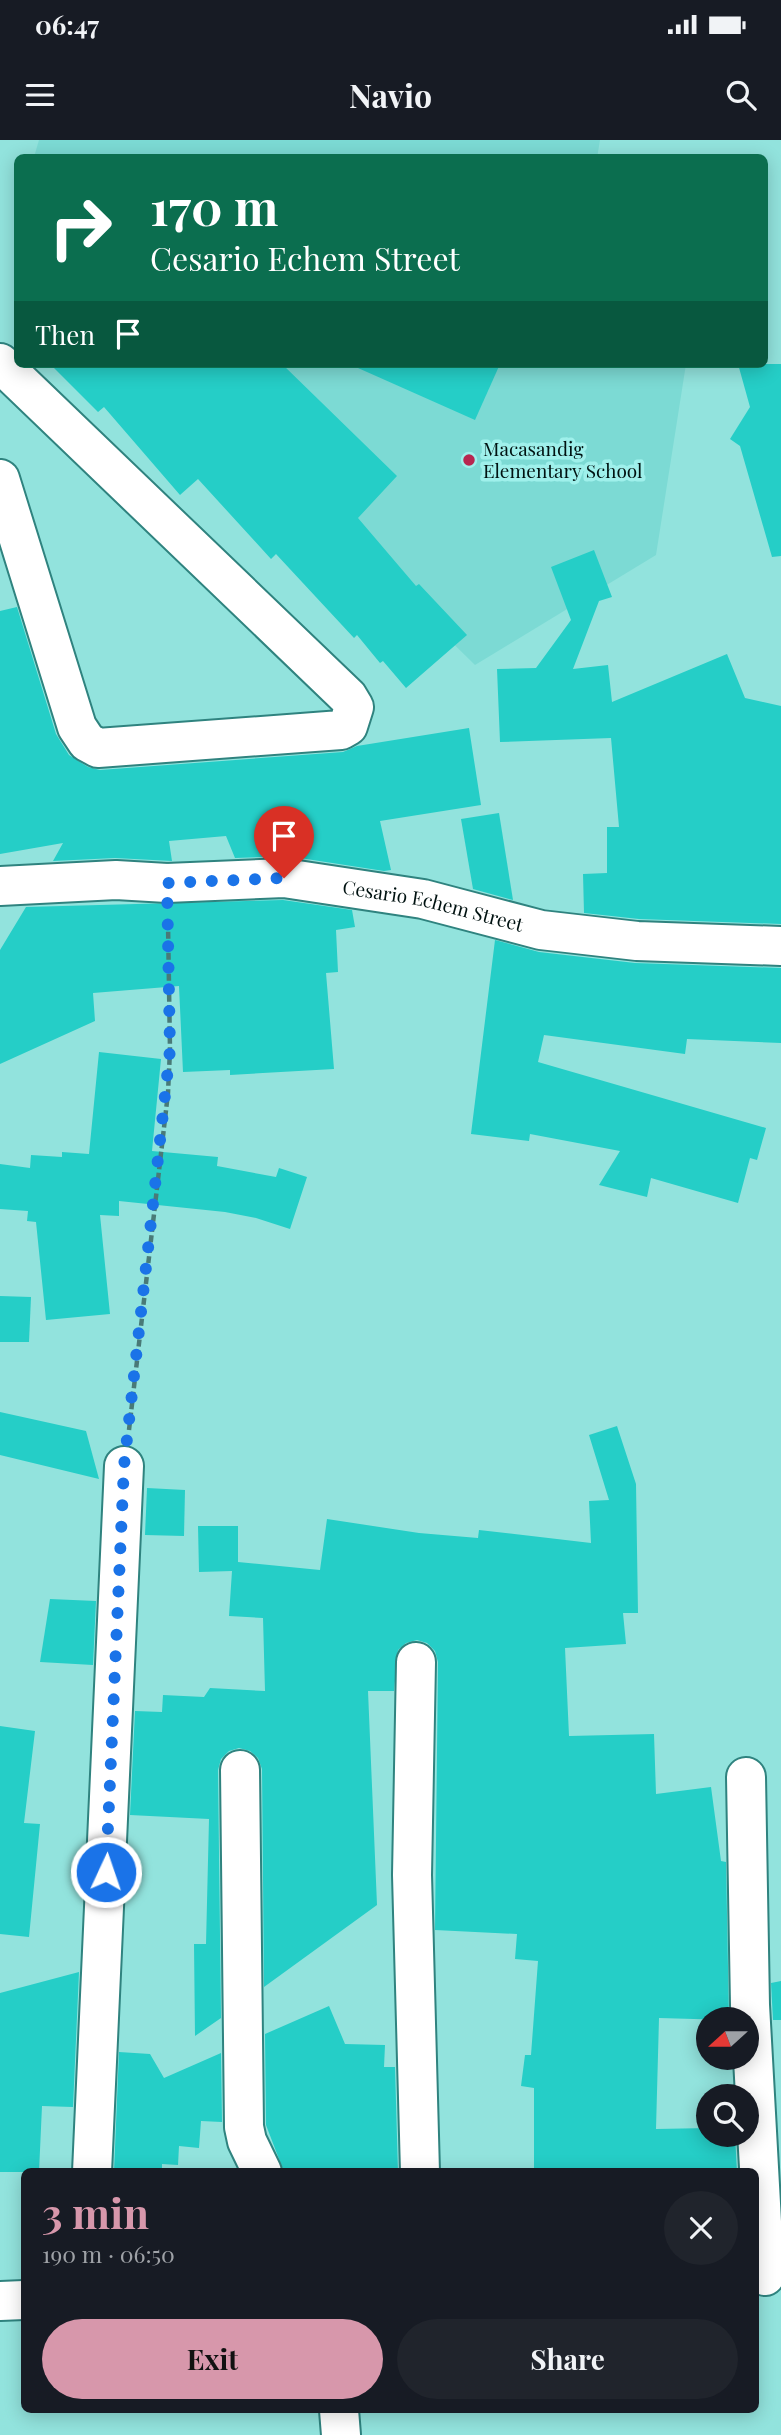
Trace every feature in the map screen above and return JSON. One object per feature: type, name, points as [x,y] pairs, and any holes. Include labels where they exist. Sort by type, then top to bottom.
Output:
[{"type":"street","points":[[0,363],[348,697],[354,707],[348,726],[341,730],[98,748],[87,741],[77,727],[0,479]]},
{"type":"street","name":"Cesario Echem Street","points":[[0,886],[116,880],[167,883],[284,878],[423,899],[541,930],[637,941],[781,946]]},
{"type":"street","points":[[92,2168],[124,1466]]},
{"type":"street","points":[[416,1662],[412,1875],[420,2168]]},
{"type":"street","points":[[240,1770],[244,2127],[247,2141],[260,2168]]},
{"type":"street","points":[[746,1777],[750,2005],[767,2276]]},
{"type":"street","points":[[0,2301],[21,2300]]},
{"type":"street","points":[[339,2413],[341,2435]]},
{"type":"path","points":[[124,1466],[168,1093],[170,1050],[167,883]]},
{"type":"shaded area","points":[[39,140],[600,140],[598,154],[35,154]]},
{"type":"shaded area","name":"Macasandig Elementary School","points":[[173,368],[685,368],[656,555],[475,665]]},
{"type":"building","points":[[768,364],[781,364],[781,556],[772,557],[740,446],[730,439],[750,407],[739,368],[768,368]]},
{"type":"building","points":[[54,368],[286,368],[397,476],[358,518],[416,586],[419,584],[467,635],[406,688],[383,661],[380,663],[357,635],[354,638],[276,554],[271,559],[198,479],[180,495],[104,407],[98,412]]},
{"type":"building","points":[[358,368],[498,368],[475,420]]},
{"type":"building","points":[[594,550],[612,597],[599,601],[573,669],[608,665],[612,702],[727,654],[745,698],[781,706],[781,924],[639,919],[584,913],[583,874],[607,873],[607,827],[619,827],[611,738],[500,742],[497,669],[536,668],[571,620],[551,567]]},
{"type":"building","points":[[17,607],[56,734],[69,755],[88,767],[100,770],[343,752],[357,746],[469,728],[481,805],[380,821],[391,870],[384,871],[287,856],[235,858],[226,836],[169,841],[172,861],[115,858],[53,861],[63,843],[0,854],[0,611]]},
{"type":"building","points":[[499,813],[513,900],[473,889],[461,819]]},
{"type":"building","points":[[283,900],[352,910],[355,927],[336,930],[338,972],[326,973],[334,1069],[230,1075],[230,1070],[183,1072],[179,986],[93,993],[95,1021],[0,1064],[0,950],[26,907]]},
{"type":"building","points":[[495,940],[539,952],[635,963],[781,968],[781,1043],[687,1039],[685,1054],[544,1035],[538,1062],[766,1128],[757,1160],[750,1158],[738,1203],[651,1178],[647,1197],[599,1185],[620,1151],[530,1134],[529,1141],[471,1134]]},
{"type":"building","points":[[99,1052],[161,1059],[152,1151],[218,1157],[217,1166],[276,1177],[279,1168],[307,1177],[290,1229],[225,1212],[119,1201],[119,1216],[100,1215],[110,1314],[46,1320],[36,1222],[27,1221],[28,1211],[0,1209],[0,1164],[30,1168],[31,1155],[62,1157],[62,1152],[89,1154]]},
{"type":"building","points":[[0,1296],[31,1297],[29,1342],[0,1342]]},
{"type":"building","points":[[0,1412],[86,1431],[99,1479],[0,1455]]},
{"type":"building","points":[[617,1426],[636,1484],[638,1613],[623,1613],[626,1644],[565,1648],[569,1736],[654,1734],[656,1794],[711,1787],[721,1861],[726,1862],[729,2007],[696,2007],[696,2019],[659,2018],[656,2129],[696,2128],[696,2147],[736,2147],[737,2168],[534,2168],[534,2088],[521,2086],[525,2055],[531,2055],[538,1961],[515,1959],[517,1934],[435,1930],[438,1662],[435,1651],[427,1643],[417,1640],[406,1643],[398,1650],[394,1691],[368,1691],[377,1905],[264,1987],[262,1769],[258,1758],[250,1751],[239,1748],[229,1751],[221,1759],[218,1770],[221,2018],[195,2036],[194,1944],[206,1944],[209,1819],[130,1815],[135,1711],[162,1712],[163,1695],[204,1697],[210,1688],[265,1691],[263,1618],[229,1616],[232,1571],[199,1572],[198,1526],[238,1526],[238,1562],[320,1570],[327,1519],[419,1533],[478,1538],[479,1530],[591,1543],[589,1501],[609,1500],[589,1435]]},
{"type":"building","points":[[147,1488],[185,1490],[184,1536],[145,1535]]},
{"type":"building","points":[[50,1599],[96,1601],[93,1665],[40,1662]]},
{"type":"building","points":[[0,1726],[35,1731],[24,1823],[40,1824],[29,1937],[0,1934]]},
{"type":"building","points":[[79,1972],[73,2107],[42,2106],[39,2168],[21,2168],[21,2172],[0,2172],[0,1993]]},
{"type":"building","points":[[781,1981],[781,2020],[773,2020],[771,1983]]},
{"type":"building","points":[[329,2006],[345,2044],[385,2045],[384,2067],[395,2067],[398,2168],[282,2168],[266,2125],[265,2034]]},
{"type":"building","points":[[119,2052],[150,2054],[164,2078],[221,2053],[222,2122],[201,2121],[199,2148],[179,2146],[178,2165],[162,2164],[162,2168],[114,2168]]},
{"type":"place","name":"Macasandig Elementary School","points":[[469,460]]},
{"type":"route","points":[[106,1872],[124,1466],[159,1150],[168,1093],[170,1050],[167,883],[284,878]]}]
